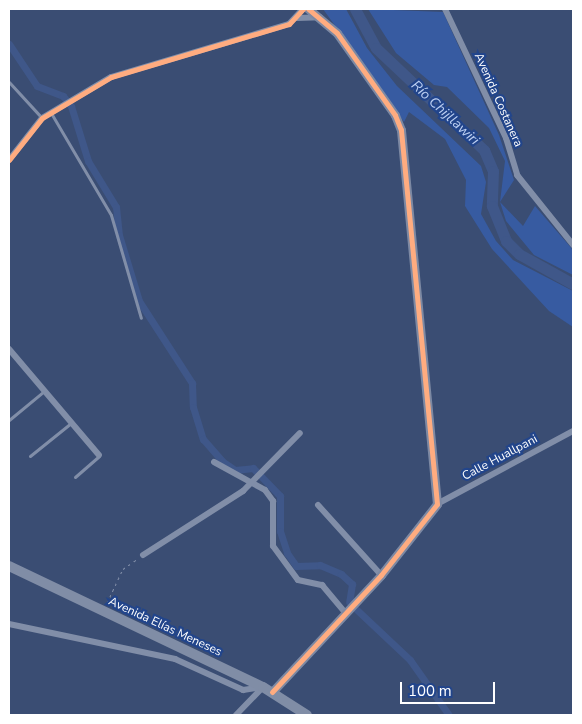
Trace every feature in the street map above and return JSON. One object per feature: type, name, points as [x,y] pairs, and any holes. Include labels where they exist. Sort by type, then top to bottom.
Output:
[{"type":"main road","name":"Avenida Elías Meneses","points":[[9,566],[268,690],[307,715]]},
{"type":"street","points":[[297,18],[302,9]]},
{"type":"street","points":[[236,715],[268,690],[346,614],[381,575],[436,504],[401,130],[395,114],[321,17],[308,9]]},
{"type":"street","name":"Avenida Costanera","points":[[445,9],[506,138],[517,175],[573,245]]},
{"type":"street","points":[[9,160],[42,118],[68,100],[111,77],[297,18],[321,17]]},
{"type":"street","points":[[9,349],[11,357],[44,391],[99,455]]},
{"type":"street","name":"Calle Huallpani","points":[[436,504],[573,431]]},
{"type":"street","points":[[143,555],[258,477],[300,433]]},
{"type":"street","points":[[214,462],[258,477],[273,502],[273,546],[298,580],[322,585],[346,614]]},
{"type":"street","points":[[318,505],[381,575]]},
{"type":"street","points":[[9,624],[176,659],[243,690],[268,690]]},
{"type":"lane","points":[[9,82],[42,118]]},
{"type":"lane","points":[[53,110],[111,215],[141,318]]},
{"type":"lane","points":[[9,420],[44,391]]},
{"type":"lane","points":[[30,456],[71,423]]},
{"type":"lane","points":[[74,477],[99,455]]},
{"type":"path","points":[[102,611],[123,569],[143,555]]},
{"type":"shaded area","points":[[323,9],[346,9],[367,48],[397,86],[481,166],[486,182],[481,214],[496,241],[513,260],[573,291],[573,327],[549,311],[492,249],[465,206],[466,180],[445,139],[409,112],[404,122]]},
{"type":"shaded area","points":[[368,9],[443,12],[499,135],[514,180],[500,202],[505,161],[489,128],[447,87],[434,85],[396,53]]},
{"type":"shaded area","points":[[500,202],[523,226],[535,206],[573,250],[573,275],[534,255],[506,221]]},
{"type":"waterway","name":"Río Chijllawiri","points":[[355,9],[376,48],[484,150],[493,171],[492,206],[506,241],[519,254],[573,284]]},
{"type":"waterway","points":[[9,44],[37,86],[63,96],[71,106],[88,161],[116,207],[119,235],[139,301],[192,383],[193,407],[203,439],[222,461],[235,470],[253,468],[280,496],[280,531],[287,553],[296,566],[320,565],[341,574],[352,584],[349,602]]},
{"type":"waterway","points":[[357,610],[410,660],[449,715]]},
{"type":"cycle path","points":[[9,160],[42,118],[111,77],[289,24],[303,9]]},
{"type":"cycle path","points":[[272,692],[381,575],[437,504],[401,130],[395,115],[337,33],[308,9]]}]
